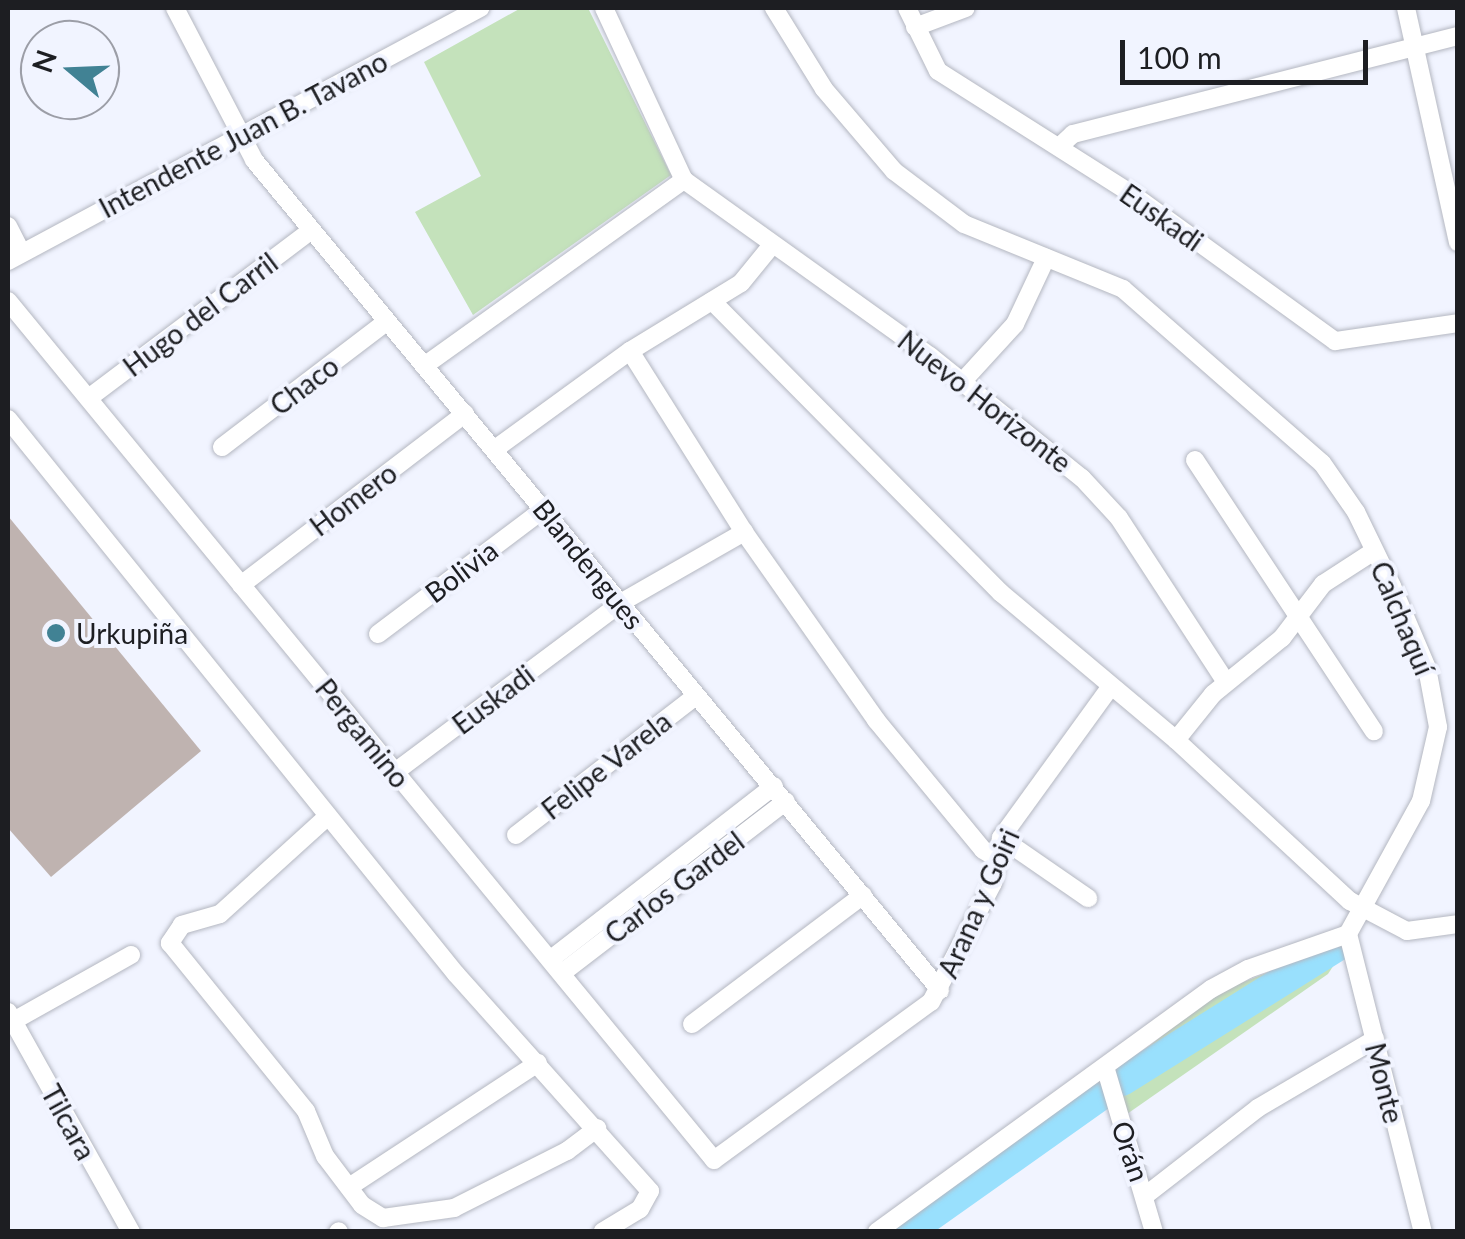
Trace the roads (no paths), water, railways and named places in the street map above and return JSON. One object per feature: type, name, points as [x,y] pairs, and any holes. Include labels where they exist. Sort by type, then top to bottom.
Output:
[{"type":"street","name":"Blandengues","points":[[176,8],[240,136],[310,230],[385,323],[496,449],[940,990]]},
{"type":"street","name":"Intendente Juan B. Tavano","points":[[14,257],[240,136],[455,13],[480,8]]},
{"type":"street","points":[[424,366],[684,180],[604,8]]},
{"type":"street","name":"Calchaquí","points":[[774,8],[824,89],[894,171],[964,224],[1123,289],[1322,463],[1374,551],[1427,668],[1438,727],[1421,801],[1348,934]]},
{"type":"street","name":"Euskadi","points":[[907,8],[938,71],[1060,147],[1334,341],[1458,323]]},
{"type":"street","points":[[915,28],[966,8]]},
{"type":"street","points":[[1406,8],[1458,242]]},
{"type":"street","points":[[1060,147],[1073,134],[1458,36]]},
{"type":"street","name":"Nuevo Horizonte","points":[[684,180],[963,381],[1104,498],[1226,682]]},
{"type":"street","points":[[8,226],[14,257]]},
{"type":"street","name":"Hugo del Carril","points":[[90,398],[310,230]]},
{"type":"street","points":[[496,449],[630,350],[749,276],[772,244]]},
{"type":"street","points":[[963,381],[1015,324],[1046,258]]},
{"type":"street","name":"Pergamino","points":[[8,301],[709,1156],[720,1158]]},
{"type":"street","points":[[712,301],[1000,592],[1110,689],[1176,740],[1361,911],[1407,931],[1458,924]]},
{"type":"street","name":"Chaco","points":[[222,447],[385,323]]},
{"type":"street","points":[[630,350],[744,532],[876,720],[983,850],[997,858]]},
{"type":"street","name":"Homero","points":[[241,585],[465,414]]},
{"type":"street","points":[[8,419],[328,816],[650,1191],[640,1209],[602,1232]]},
{"type":"street","points":[[1195,460],[1294,617],[1374,731]]},
{"type":"street","name":"Bolivia","points":[[378,634],[544,508]]},
{"type":"street","name":"Euskadi","points":[[395,772],[622,602],[744,532]]},
{"type":"street","points":[[1176,740],[1226,682],[1282,638],[1294,617],[1323,584],[1374,551]]},
{"type":"street","name":"Arana y Goiri","points":[[720,1158],[940,990],[993,883],[1002,838],[1110,689]]},
{"type":"street","name":"Felipe Varela","points":[[516,835],[696,696]]},
{"type":"street","name":"Carlos Gardel","points":[[556,966],[780,794]]},
{"type":"street","points":[[328,816],[220,914],[182,925],[170,943],[306,1111],[324,1156],[348,1188],[384,1218],[431,1224],[597,1128]]},
{"type":"street","points":[[1002,838],[1088,898]]},
{"type":"street","points":[[692,1024],[863,895]]},
{"type":"street","points":[[878,1231],[1106,1070],[1212,989],[1348,934]]},
{"type":"street","name":"Monte","points":[[1348,934],[1423,1232]]},
{"type":"street","points":[[9,1019],[131,955]]},
{"type":"street","name":"Tilcara","points":[[9,1019],[131,1232]]},
{"type":"street","points":[[1146,1195],[1258,1108],[1374,1039]]},
{"type":"street","points":[[348,1188],[538,1063]]},
{"type":"street","name":"Orán","points":[[1106,1070],[1154,1232]]},
{"type":"waterway","points":[[1122,1081],[1338,946]]},
{"type":"waterway","points":[[908,1232],[1099,1097]]},
{"type":"place","name":"Urkupiña","points":[[56,633]]}]
